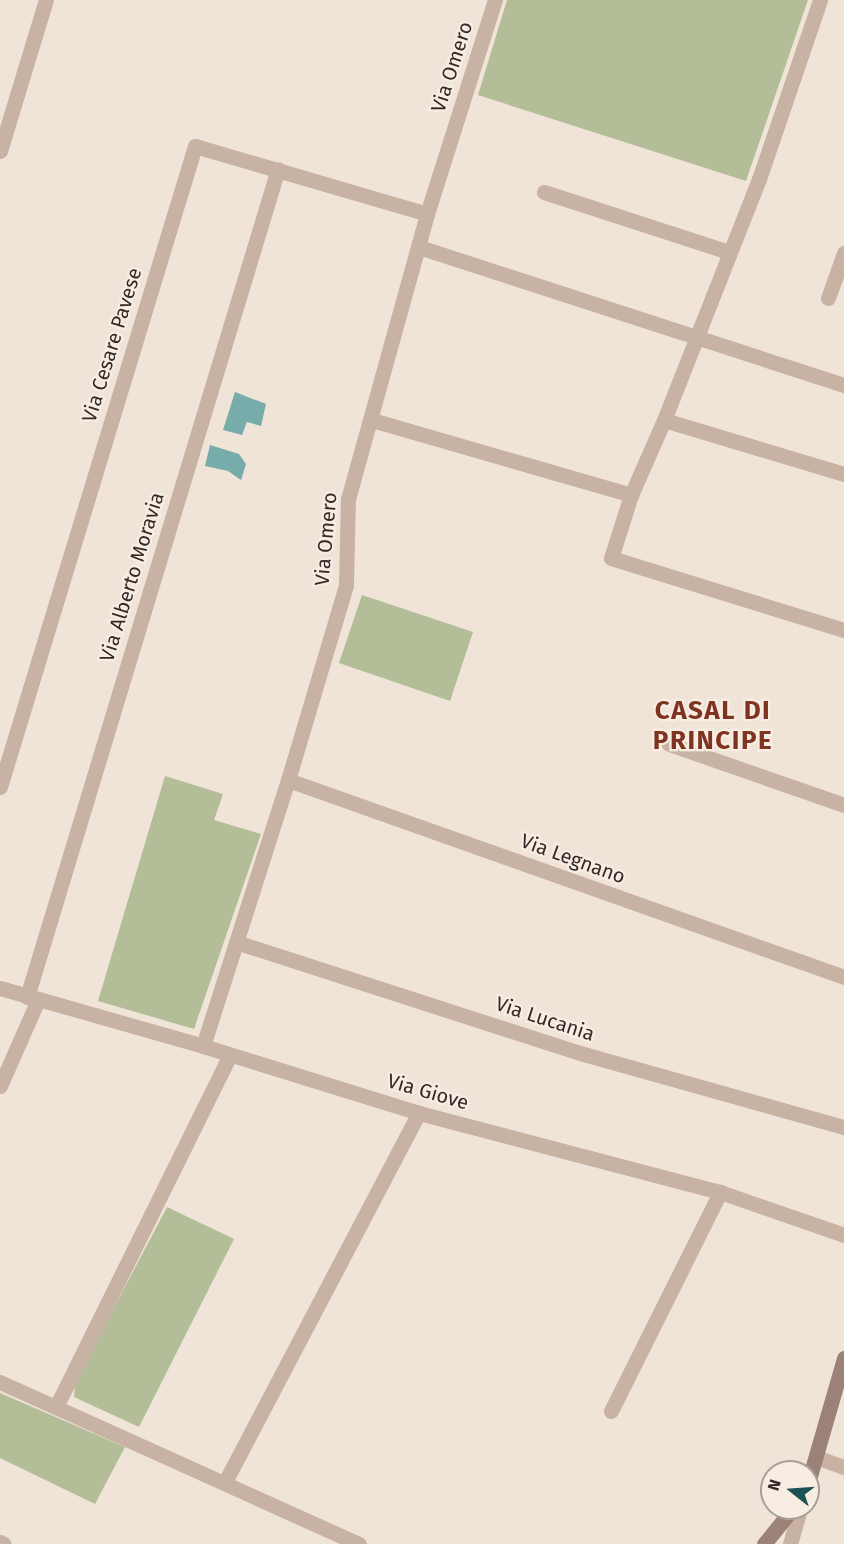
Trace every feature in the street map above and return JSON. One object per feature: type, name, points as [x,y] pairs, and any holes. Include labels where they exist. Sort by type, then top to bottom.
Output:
[{"type":"street","points":[[0,151],[46,0]]},
{"type":"street","name":"Via Omero","points":[[203,1046],[288,780],[346,585],[348,499],[372,420],[427,214],[495,0]]},
{"type":"street","points":[[820,0],[759,179],[632,495],[611,558],[844,630]]},
{"type":"street","name":"Via Cesare Pavese","points":[[0,787],[195,146],[278,168],[427,214]]},
{"type":"street","name":"Via Alberto Moravia","points":[[0,1086],[33,999],[278,168]]},
{"type":"street","points":[[544,192],[729,252]]},
{"type":"street","points":[[419,247],[844,385]]},
{"type":"street","points":[[828,298],[844,253]]},
{"type":"street","points":[[372,420],[632,495]]},
{"type":"street","points":[[664,420],[844,474]]},
{"type":"street","points":[[669,744],[844,805]]},
{"type":"street","name":"Via Legnano","points":[[288,780],[844,977]]},
{"type":"street","name":"Via Lucania","points":[[236,942],[580,1053],[844,1127]]},
{"type":"street","name":"Via Giove","points":[[0,988],[203,1046],[419,1113],[720,1192],[844,1235]]},
{"type":"street","points":[[56,1407],[230,1055]]},
{"type":"street","points":[[225,1482],[419,1113]]},
{"type":"street","points":[[611,1411],[720,1192]]},
{"type":"street","points":[[815,1460],[844,1358]]},
{"type":"street","points":[[0,1382],[359,1544]]},
{"type":"street","points":[[816,1457],[844,1467]]},
{"type":"street","points":[[764,1544],[783,1520]]},
{"type":"street","points":[[790,1544],[797,1520]]},
{"type":"street","points":[[0,1542],[4,1544]]},
{"type":"green space","points":[[507,0],[808,0],[746,181],[478,95]]},
{"type":"green space","points":[[362,595],[473,632],[450,701],[339,663]]},
{"type":"green space","points":[[165,776],[223,794],[214,820],[261,834],[194,1029],[98,1001]]},
{"type":"green space","points":[[167,1207],[234,1239],[139,1427],[74,1397],[75,1382]]},
{"type":"green space","points":[[0,1393],[125,1447],[95,1504],[0,1458]]},
{"type":"water","points":[[235,392],[266,404],[261,426],[247,422],[242,435],[223,430]]},
{"type":"water","points":[[210,445],[239,454],[246,464],[241,480],[228,471],[205,466]]},
{"type":"district","name":"CASAL DI PRINCIPE","points":[[713,726]]}]
